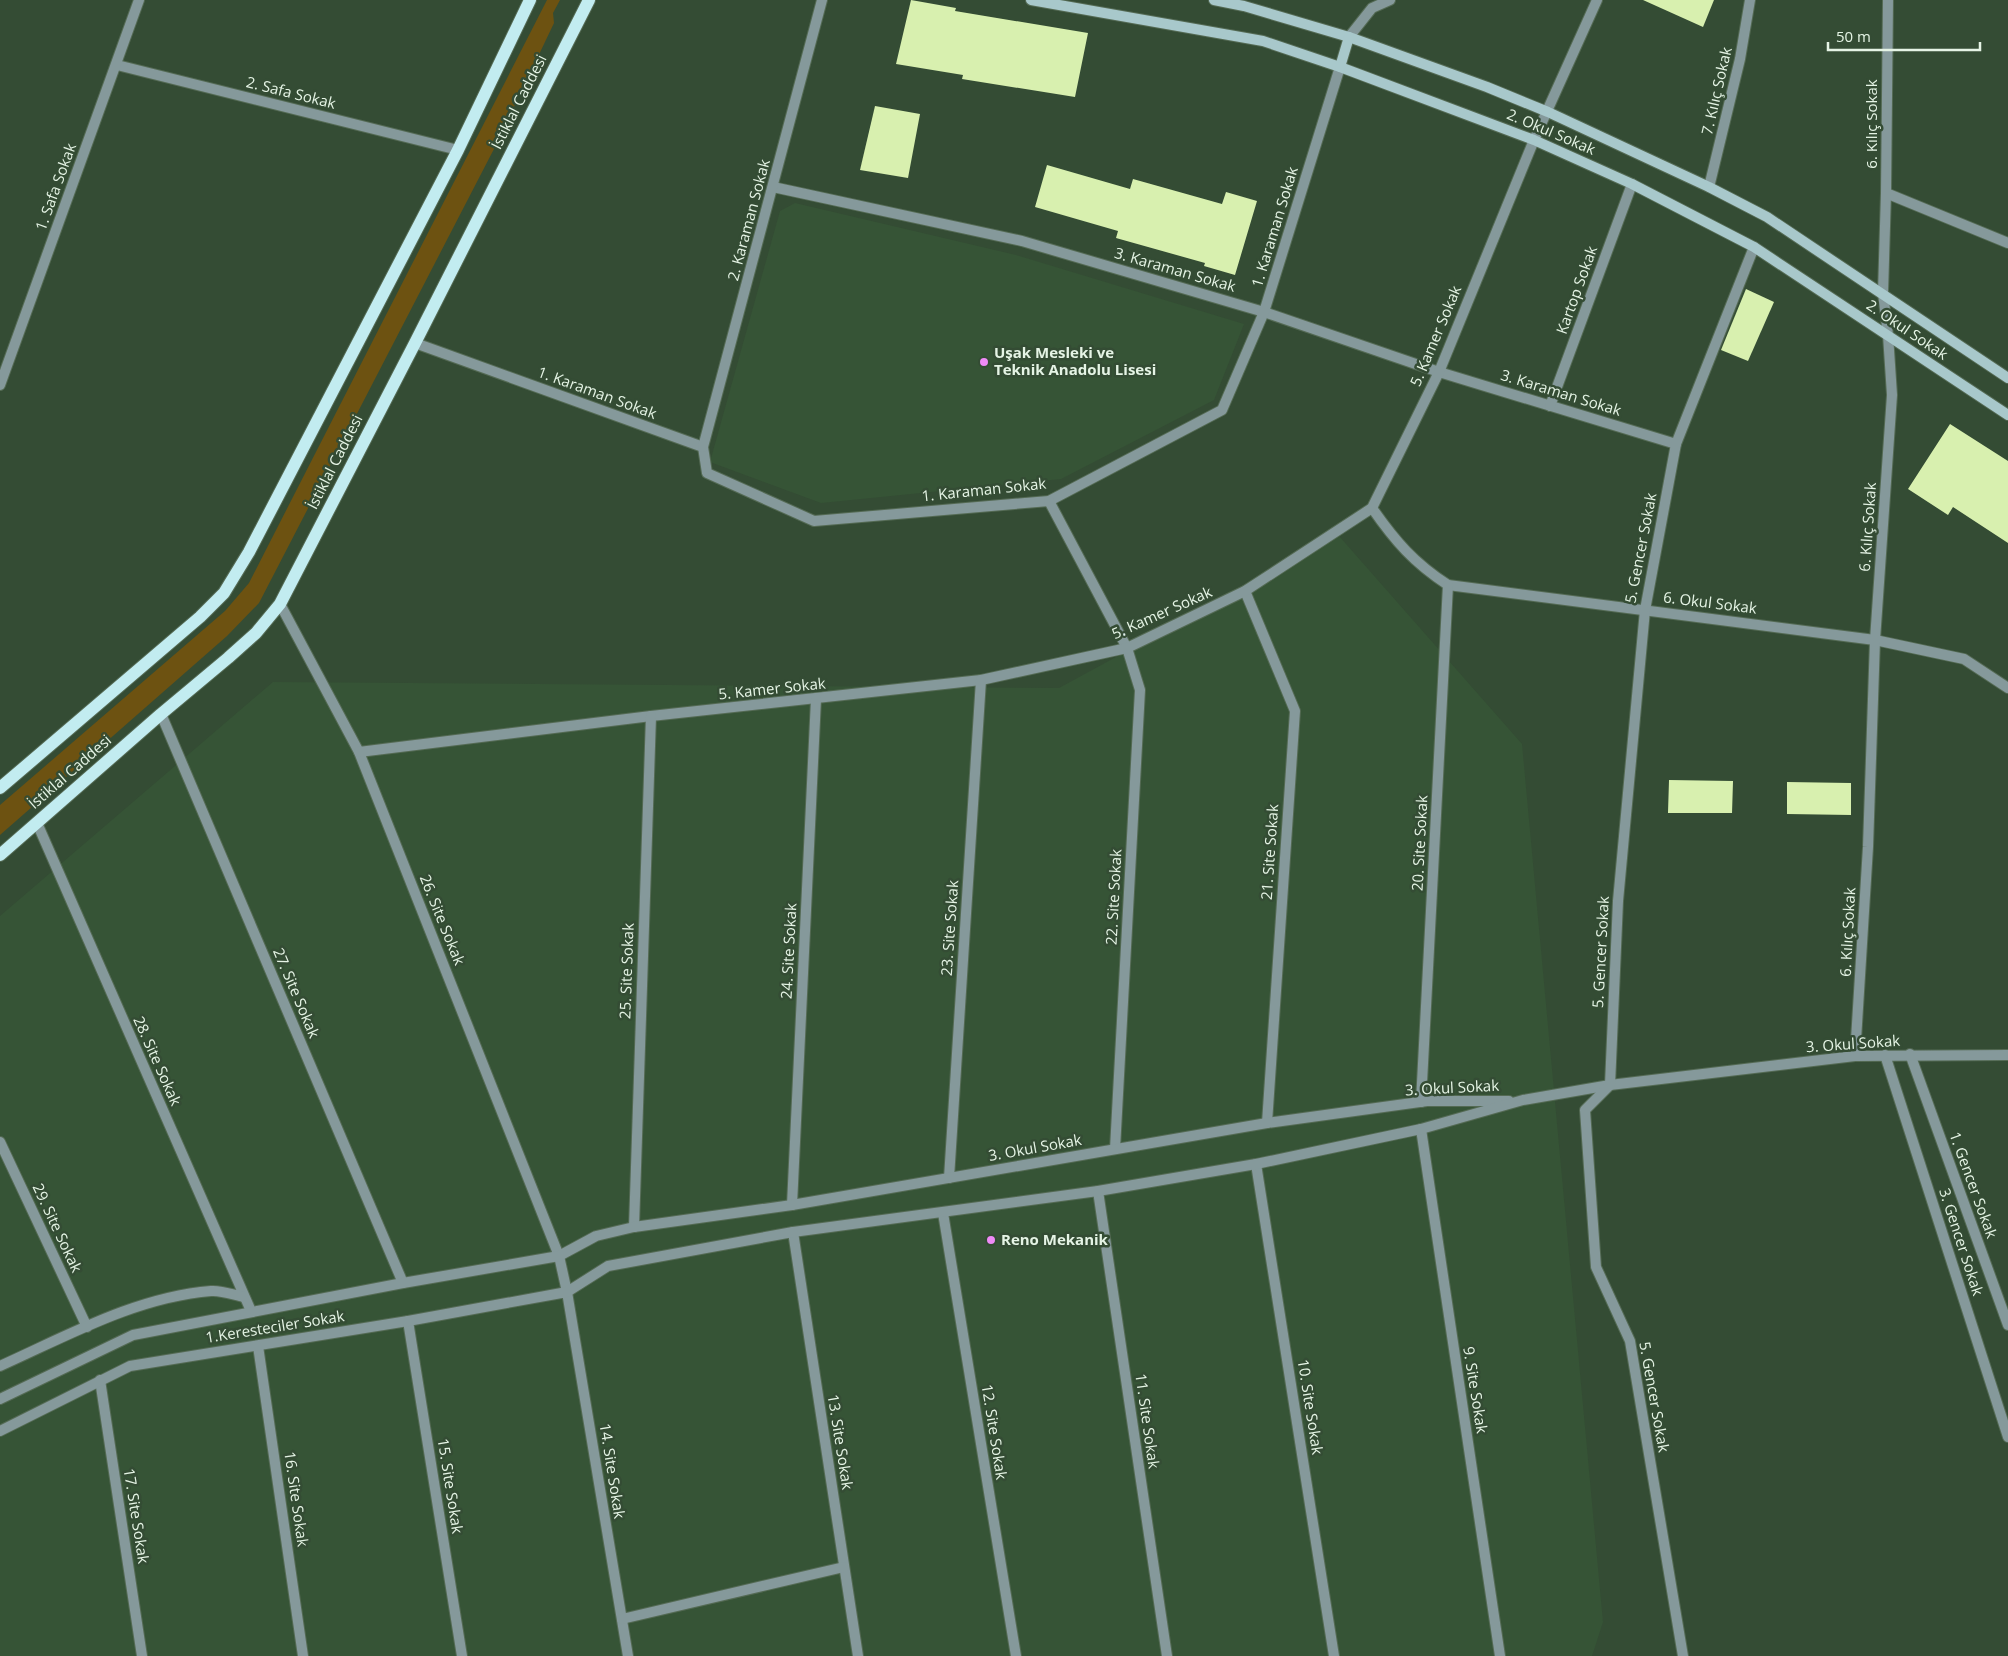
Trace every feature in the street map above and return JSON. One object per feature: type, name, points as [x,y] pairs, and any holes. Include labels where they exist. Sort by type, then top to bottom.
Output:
[{"type":"main road","points":[[0,788],[200,617],[224,593],[249,552],[458,150],[530,0]]},
{"type":"main road","name":"İstiklal Caddesi","points":[[0,855],[256,633],[280,604],[416,343],[589,0]]},
{"type":"street","name":"1. Safa Sokak","points":[[0,385],[140,0]]},
{"type":"street","name":"2. Karaman Sokak","points":[[703,447],[822,0]]},
{"type":"street","name":"2. Okul Sokak","points":[[1031,0],[1263,41],[1340,66],[1534,140],[1632,184],[1754,247],[2008,416]]},
{"type":"street","name":"2. Okul Sokak","points":[[1214,0],[1244,3],[1349,37],[1548,112],[1709,187],[1767,217],[2008,378]]},
{"type":"street","points":[[1340,66],[1349,37],[1372,4],[1390,0]]},
{"type":"street","name":"5. Kamer Sokak","points":[[359,752],[651,716],[981,680],[1127,648],[1246,591],[1372,508],[1438,372],[1534,140],[1598,0]]},
{"type":"street","name":"7. Kılıç Sokak","points":[[1709,187],[1740,59],[1750,0]]},
{"type":"street","name":"6. Kılıç Sokak","points":[[1856,1056],[1868,847],[1875,640],[1892,395],[1883,294],[1888,0]]},
{"type":"street","name":"2. Safa Sokak","points":[[117,65],[458,150]]},
{"type":"street","name":"1. Karaman Sokak","points":[[416,343],[703,447],[707,473],[814,521],[1049,501],[1222,410],[1264,312],[1340,66]]},
{"type":"street","name":"Kartop Sokak","points":[[1550,406],[1632,184]]},
{"type":"street","name":"3. Karaman Sokak","points":[[773,186],[1022,241],[1264,312],[1438,372],[1676,444]]},
{"type":"street","points":[[1886,193],[2008,243]]},
{"type":"street","name":"5. Gencer Sokak","points":[[1683,1656],[1630,1341],[1596,1267],[1585,1110],[1610,1085],[1618,901],[1645,610],[1676,444],[1754,247]]},
{"type":"street","name":"22. Site Sokak","points":[[1049,501],[1127,648],[1140,690],[1115,1149]]},
{"type":"street","name":"6. Okul Sokak","points":[[1372,508],[1394,539],[1431,574],[1448,585],[1875,640],[1964,659],[2008,688]]},
{"type":"street","name":"20. Site Sokak","points":[[1421,1102],[1448,585]]},
{"type":"street","name":"21. Site Sokak","points":[[1246,591],[1295,711],[1268,1124]]},
{"type":"street","name":"26. Site Sokak","points":[[280,604],[359,752],[559,1256],[567,1292]]},
{"type":"street","name":"23. Site Sokak","points":[[949,1178],[981,680]]},
{"type":"street","name":"24. Site Sokak","points":[[792,1205],[816,699]]},
{"type":"street","name":"27. Site Sokak","points":[[161,714],[403,1283]]},
{"type":"street","name":"25. Site Sokak","points":[[634,1227],[651,716]]},
{"type":"street","name":"28. Site Sokak","points":[[37,823],[251,1311]]},
{"type":"street","name":"1. Gencer Sokak","points":[[1910,1054],[2008,1325]]},
{"type":"street","name":"3. Okul Sokak","points":[[567,1292],[608,1266],[792,1232],[1098,1191],[1256,1164],[1421,1129],[1523,1100],[1610,1085],[1856,1056],[2008,1054]]},
{"type":"street","name":"3. Gencer Sokak","points":[[1885,1055],[2008,1437]]},
{"type":"street","name":"3. Okul Sokak","points":[[559,1256],[596,1236],[634,1227],[792,1205],[1268,1124],[1421,1102],[1523,1100]]},
{"type":"street","name":"9. Site Sokak","points":[[1421,1129],[1500,1656]]},
{"type":"street","name":"29. Site Sokak","points":[[0,1142],[87,1327]]},
{"type":"street","name":"10. Site Sokak","points":[[1256,1164],[1334,1656]]},
{"type":"street","name":"11. Site Sokak","points":[[1098,1191],[1167,1656]]},
{"type":"street","name":"12. Site Sokak","points":[[943,1213],[1016,1656]]},
{"type":"street","name":"13. Site Sokak","points":[[792,1232],[858,1656]]},
{"type":"street","name":"1.Keresteciler Sokak","points":[[0,1399],[133,1335],[251,1311],[559,1256]]},
{"type":"street","points":[[0,1366],[122,1311],[171,1298],[213,1290],[244,1297]]},
{"type":"street","name":"1.Keresteciler Sokak","points":[[0,1431],[130,1366],[258,1346],[567,1292]]},
{"type":"street","name":"14. Site Sokak","points":[[567,1292],[628,1656]]},
{"type":"street","name":"15. Site Sokak","points":[[408,1320],[462,1656]]},
{"type":"street","name":"16. Site Sokak","points":[[258,1346],[303,1656]]},
{"type":"street","name":"17. Site Sokak","points":[[100,1380],[142,1656]]},
{"type":"street","points":[[622,1619],[844,1567]]},
{"type":"shaded area","points":[[547,0],[560,0],[553,13],[554,23],[495,147],[259,603],[227,636],[0,835],[0,805],[225,611],[249,583]]},
{"type":"shaded area","name":"Uşak Mesleki ve Teknik Anadolu Lisesi","points":[[795,203],[1016,255],[1244,324],[1214,400],[1061,479],[821,503],[710,462],[780,211]]},
{"type":"shaded area","points":[[1339,536],[1522,744],[1603,1622],[1592,1656],[0,1656],[0,916],[273,682],[1059,688]]},
{"type":"building","points":[[911,0],[956,8],[955,11],[1088,33],[1075,97],[962,79],[963,75],[896,64]]},
{"type":"building","points":[[1643,0],[1714,0],[1703,27]]},
{"type":"building","points":[[875,106],[920,114],[908,178],[860,170]]},
{"type":"building","points":[[1047,165],[1130,189],[1133,179],[1222,204],[1226,192],[1257,201],[1235,275],[1204,266],[1205,263],[1116,238],[1118,231],[1035,207]]},
{"type":"building","points":[[1746,289],[1774,302],[1748,361],[1721,350]]},
{"type":"building","points":[[1950,424],[2008,461],[2008,543],[1953,507],[1948,515],[1908,489]]},
{"type":"building","points":[[1669,780],[1733,781],[1732,813],[1668,813]]},
{"type":"building","points":[[1787,782],[1851,783],[1851,815],[1787,814]]},
{"type":"place","name":"Uşak Mesleki ve Teknik Anadolu Lisesi","points":[[984,362]]},
{"type":"place","name":"Reno Mekanik","points":[[991,1240]]}]
